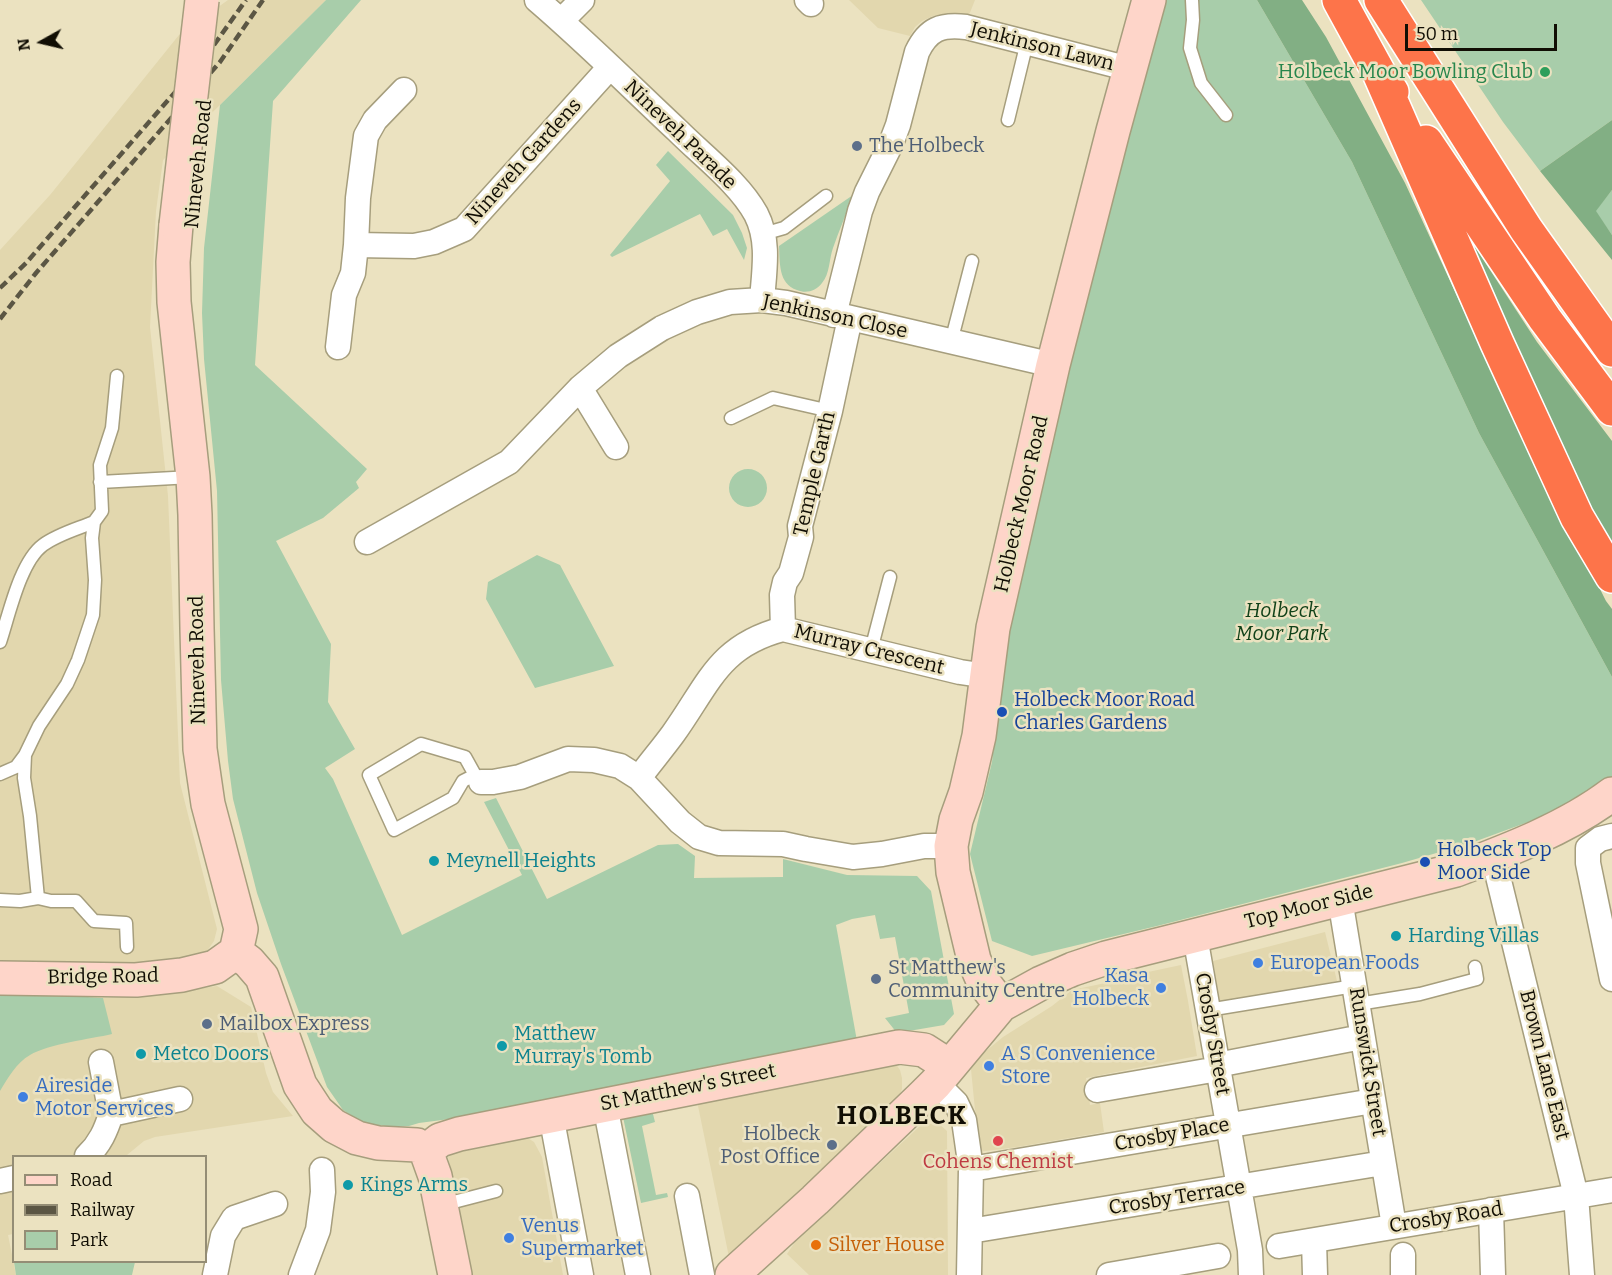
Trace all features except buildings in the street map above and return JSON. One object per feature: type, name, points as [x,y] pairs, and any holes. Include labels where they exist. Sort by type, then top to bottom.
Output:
[{"type":"highway","points":[[1339,0],[1379,73],[1502,354],[1577,517],[1612,576]]},
{"type":"highway","points":[[1381,0],[1526,229],[1612,350]]},
{"type":"highway","points":[[1379,73],[1545,319],[1612,409]]},
{"type":"street","name":"Nineveh Road","points":[[185,218],[202,0]]},
{"type":"street","name":"Nineveh Road","points":[[218,0],[185,218],[173,262],[174,302],[193,477],[200,749],[208,804],[241,929],[236,952]]},
{"type":"street","name":"Nineveh Parade","points":[[537,0],[728,179],[751,207],[763,234],[765,259],[762,300]]},
{"type":"street","points":[[561,21],[582,0]]},
{"type":"street","name":"Holbeck Moor Road","points":[[1001,1005],[984,983],[975,960],[953,872],[951,846],[979,736],[993,628],[1053,365],[1149,0]]},
{"type":"street","name":"Jenkinson Lawn","points":[[842,317],[860,211],[898,125],[917,52],[930,33],[940,27],[952,25],[966,27],[1130,69]]},
{"type":"street","name":"Nineveh Gardens","points":[[356,244],[414,246],[434,242],[464,229],[610,67]]},
{"type":"street","points":[[338,347],[344,295],[353,273],[358,198],[366,136],[375,120],[404,90]]},
{"type":"street","name":"Jenkinson Close","points":[[367,542],[509,462],[580,387],[618,356],[662,328],[697,312],[730,302],[762,300],[786,303],[1053,365]]},
{"type":"street","name":"Temple Garth","points":[[783,629],[782,595],[799,545],[800,526],[830,411],[842,317]]},
{"type":"street","points":[[580,387],[616,447]]},
{"type":"street","name":"Murray Crescent","points":[[639,778],[723,661],[736,649],[766,633],[783,629],[960,672],[987,676]]},
{"type":"street","points":[[477,778],[493,782],[519,777],[568,759],[594,760],[620,765],[639,778],[680,822],[699,837],[719,843],[783,844],[853,857],[924,846],[951,846]]},
{"type":"street","name":"Top Moor Side","points":[[1001,1005],[1041,983],[1106,958],[1456,870],[1493,856],[1577,816],[1612,794]]},
{"type":"street","points":[[1612,836],[1600,839],[1588,848],[1588,863],[1612,979]]},
{"type":"street","name":"Brown Lane East","points":[[1493,856],[1576,1196],[1582,1275]]},
{"type":"street","name":"Runswick Street","points":[[1340,898],[1394,1226]]},
{"type":"street","name":"Crosby Street","points":[[1195,936],[1250,1250],[1251,1275]]},
{"type":"street","points":[[236,952],[249,962],[261,977],[300,1085],[317,1111],[334,1126],[357,1138],[378,1143],[417,1145],[426,1151],[435,1176],[455,1275]]},
{"type":"street","name":"Bridge Road","points":[[0,978],[136,980],[182,975],[215,967],[236,952]]},
{"type":"street","points":[[732,1275],[815,1200],[942,1075],[1001,1005]]},
{"type":"street","points":[[1097,1090],[1362,1037]]},
{"type":"street","name":"St Matthew's Street","points":[[426,1151],[440,1140],[459,1134],[605,1105],[672,1099],[899,1047],[924,1050],[942,1075]]},
{"type":"street","points":[[88,1155],[95,1149],[105,1132],[111,1114],[101,1062]]},
{"type":"street","points":[[942,1075],[964,1120],[971,1169],[969,1275]]},
{"type":"street","points":[[111,1114],[180,1099]]},
{"type":"street","name":"Crosby Place","points":[[971,1169],[1373,1101]]},
{"type":"street","points":[[605,1105],[638,1275]]},
{"type":"street","points":[[551,1115],[581,1275]]},
{"type":"street","name":"Crosby Terrace","points":[[970,1231],[1383,1163]]},
{"type":"street","points":[[301,1275],[318,1230],[322,1170]]},
{"type":"street","name":"Crosby Road","points":[[1279,1246],[1612,1190]]},
{"type":"street","points":[[687,1196],[702,1275]]},
{"type":"street","points":[[215,1275],[223,1236],[234,1218],[275,1204]]},
{"type":"street","points":[[1491,1210],[1493,1275]]},
{"type":"street","points":[[1314,1240],[1315,1275]]},
{"type":"street","points":[[1109,1275],[1218,1256]]},
{"type":"lane","points":[[1192,0],[1193,20],[1190,48],[1201,83],[1226,115]]},
{"type":"lane","points":[[1008,120],[1027,42]]},
{"type":"lane","points":[[763,234],[784,228],[826,196]]},
{"type":"lane","points":[[951,342],[972,261]]},
{"type":"lane","points":[[0,774],[16,767],[25,755],[39,726],[67,684],[78,660],[93,615],[95,580],[92,538],[94,522],[102,511],[100,465],[112,428],[117,376]]},
{"type":"lane","points":[[731,418],[773,398],[830,411]]},
{"type":"lane","points":[[100,482],[193,477]]},
{"type":"lane","points":[[0,642],[24,570],[32,556],[56,537],[94,522]]},
{"type":"lane","points":[[871,650],[890,577]]},
{"type":"lane","points":[[421,744],[465,757],[477,778],[464,781],[453,798],[394,830],[369,775],[421,744]]},
{"type":"lane","points":[[25,755],[24,778],[38,898]]},
{"type":"lane","points":[[0,900],[20,901],[38,898],[51,901],[76,901],[94,921],[126,923],[127,947]]},
{"type":"lane","points":[[1208,1010],[1356,995],[1420,993],[1477,979],[1474,967]]},
{"type":"lane","points":[[440,1205],[496,1191]]},
{"type":"shaded area","points":[[228,0],[326,0],[163,160],[156,211],[150,327],[168,496],[180,783],[217,929],[214,941],[207,951],[180,963],[154,967],[0,963],[0,250],[50,195],[179,35]]},
{"type":"shaded area","points":[[849,0],[975,0],[969,15],[933,16],[915,27],[910,36],[878,28]]},
{"type":"shaded area","points":[[1325,932],[1337,981],[1220,1003],[1213,961]]},
{"type":"shaded area","points":[[1181,965],[1197,1056],[1086,1078],[1090,1105],[1100,1103],[1104,1132],[978,1152],[980,1135],[971,1069],[975,1060],[1003,1037],[1052,1006],[1072,990]]},
{"type":"shaded area","points":[[217,986],[251,1007],[266,1073],[273,1092],[293,1116],[155,1137],[144,1141],[127,1155],[12,1155],[12,1234],[8,1235],[16,1275],[0,1275],[0,992],[103,998],[155,995]]},
{"type":"shaded area","points":[[895,1063],[902,1078],[902,1089],[897,1101],[730,1262],[697,1101]]},
{"type":"shaded area","points":[[938,1123],[947,1131],[948,1275],[809,1275],[787,1254],[795,1242],[921,1125]]},
{"type":"shaded area","points":[[526,1137],[534,1142],[542,1157],[563,1275],[471,1275],[448,1157],[452,1151]]},
{"type":"green space","points":[[326,0],[361,0],[273,101],[255,365],[367,469],[356,482],[359,488],[323,518],[276,541],[331,644],[328,702],[355,749],[325,768],[333,779],[402,935],[522,875],[484,802],[496,798],[547,899],[658,845],[678,844],[695,856],[694,878],[783,877],[783,859],[847,875],[917,876],[931,891],[954,1014],[944,1025],[897,1033],[885,1018],[909,1013],[895,937],[880,939],[875,915],[852,919],[836,925],[857,1041],[496,1113],[409,1126],[395,1127],[360,1121],[343,1110],[327,1087],[257,893],[233,799],[221,680],[217,491],[204,359],[202,313],[204,248],[220,105]]},
{"type":"green space","name":"Holbeck Moor Park","points":[[1165,0],[1257,0],[1352,162],[1479,433],[1612,677],[1612,777],[1550,814],[1471,843],[1402,863],[1032,956],[992,941],[970,854],[992,762],[1008,634],[1067,375]]},
{"type":"green space","points":[[1257,0],[1302,0],[1326,37],[1405,183],[1503,396],[1612,609],[1612,677],[1479,433],[1352,162]]},
{"type":"green space","name":"Holbeck Moor Bowling Club","points":[[1421,0],[1612,0],[1612,120],[1540,171],[1503,122]]},
{"type":"green space","points":[[1612,120],[1612,190],[1596,211],[1612,235],[1612,260],[1540,171]]},
{"type":"green space","points":[[668,151],[733,215],[747,248],[744,260],[727,229],[713,236],[700,214],[612,257],[610,255],[670,181],[656,165]]},
{"type":"green space","points":[[1428,175],[1537,342],[1612,441],[1612,554]]},
{"type":"green space","points":[[1612,190],[1612,235],[1595,211]]},
{"type":"green space","points":[[853,195],[833,248],[825,279],[820,286],[811,291],[804,292],[791,287],[786,283],[781,272],[779,246]]},
{"type":"green space","points":[[748,469],[755,470],[761,475],[766,481],[766,495],[761,501],[755,506],[748,507],[741,506],[735,501],[730,495],[729,488],[730,481],[735,475],[741,470]]},
{"type":"green space","points":[[537,555],[560,565],[614,666],[535,688],[486,599],[488,582]]},
{"type":"green space","points":[[0,993],[103,998],[112,1034],[58,1045],[30,1055],[16,1066],[0,1091]]},
{"type":"green space","points":[[652,1110],[655,1122],[642,1126],[656,1195],[667,1193],[668,1197],[641,1203],[623,1117]]},
{"type":"green space","points":[[14,1263],[135,1263],[132,1275],[16,1275]]},
{"type":"railway","points":[[0,288],[26,263],[204,59],[246,0]]},
{"type":"railway","points":[[0,319],[36,273],[220,62],[263,0]]},
{"type":"place","name":"Holbeck Moor Bowling Club","points":[[1545,72]]},
{"type":"place","name":"The Holbeck","points":[[857,146]]},
{"type":"place","name":"Holbeck Moor Road Charles Gardens","points":[[1002,712]]},
{"type":"place","name":"Meynell Heights","points":[[434,861]]},
{"type":"place","name":"Holbeck Top Moor Side","points":[[1425,862]]},
{"type":"place","name":"Harding Villas","points":[[1396,936]]},
{"type":"place","name":"European Foods","points":[[1258,963]]},
{"type":"place","name":"St Matthew's Community Centre","points":[[876,979]]},
{"type":"place","name":"Kasa Holbeck","points":[[1161,988]]},
{"type":"place","name":"Mailbox Express","points":[[207,1024]]},
{"type":"place","name":"Matthew Murray's Tomb","points":[[502,1046]]},
{"type":"place","name":"Metco Doors","points":[[141,1054]]},
{"type":"place","name":"A S Convenience Store","points":[[989,1066]]},
{"type":"place","name":"Aireside Motor Services","points":[[23,1097]]},
{"type":"place","name":"Cohens Chemist","points":[[998,1141]]},
{"type":"place","name":"Holbeck Post Office","points":[[832,1145]]},
{"type":"place","name":"Kings Arms","points":[[348,1185]]},
{"type":"place","name":"Venus Supermarket","points":[[509,1238]]},
{"type":"place","name":"Silver House","points":[[816,1245]]},
{"type":"district","name":"HOLBECK","points":[[902,1117]]}]
